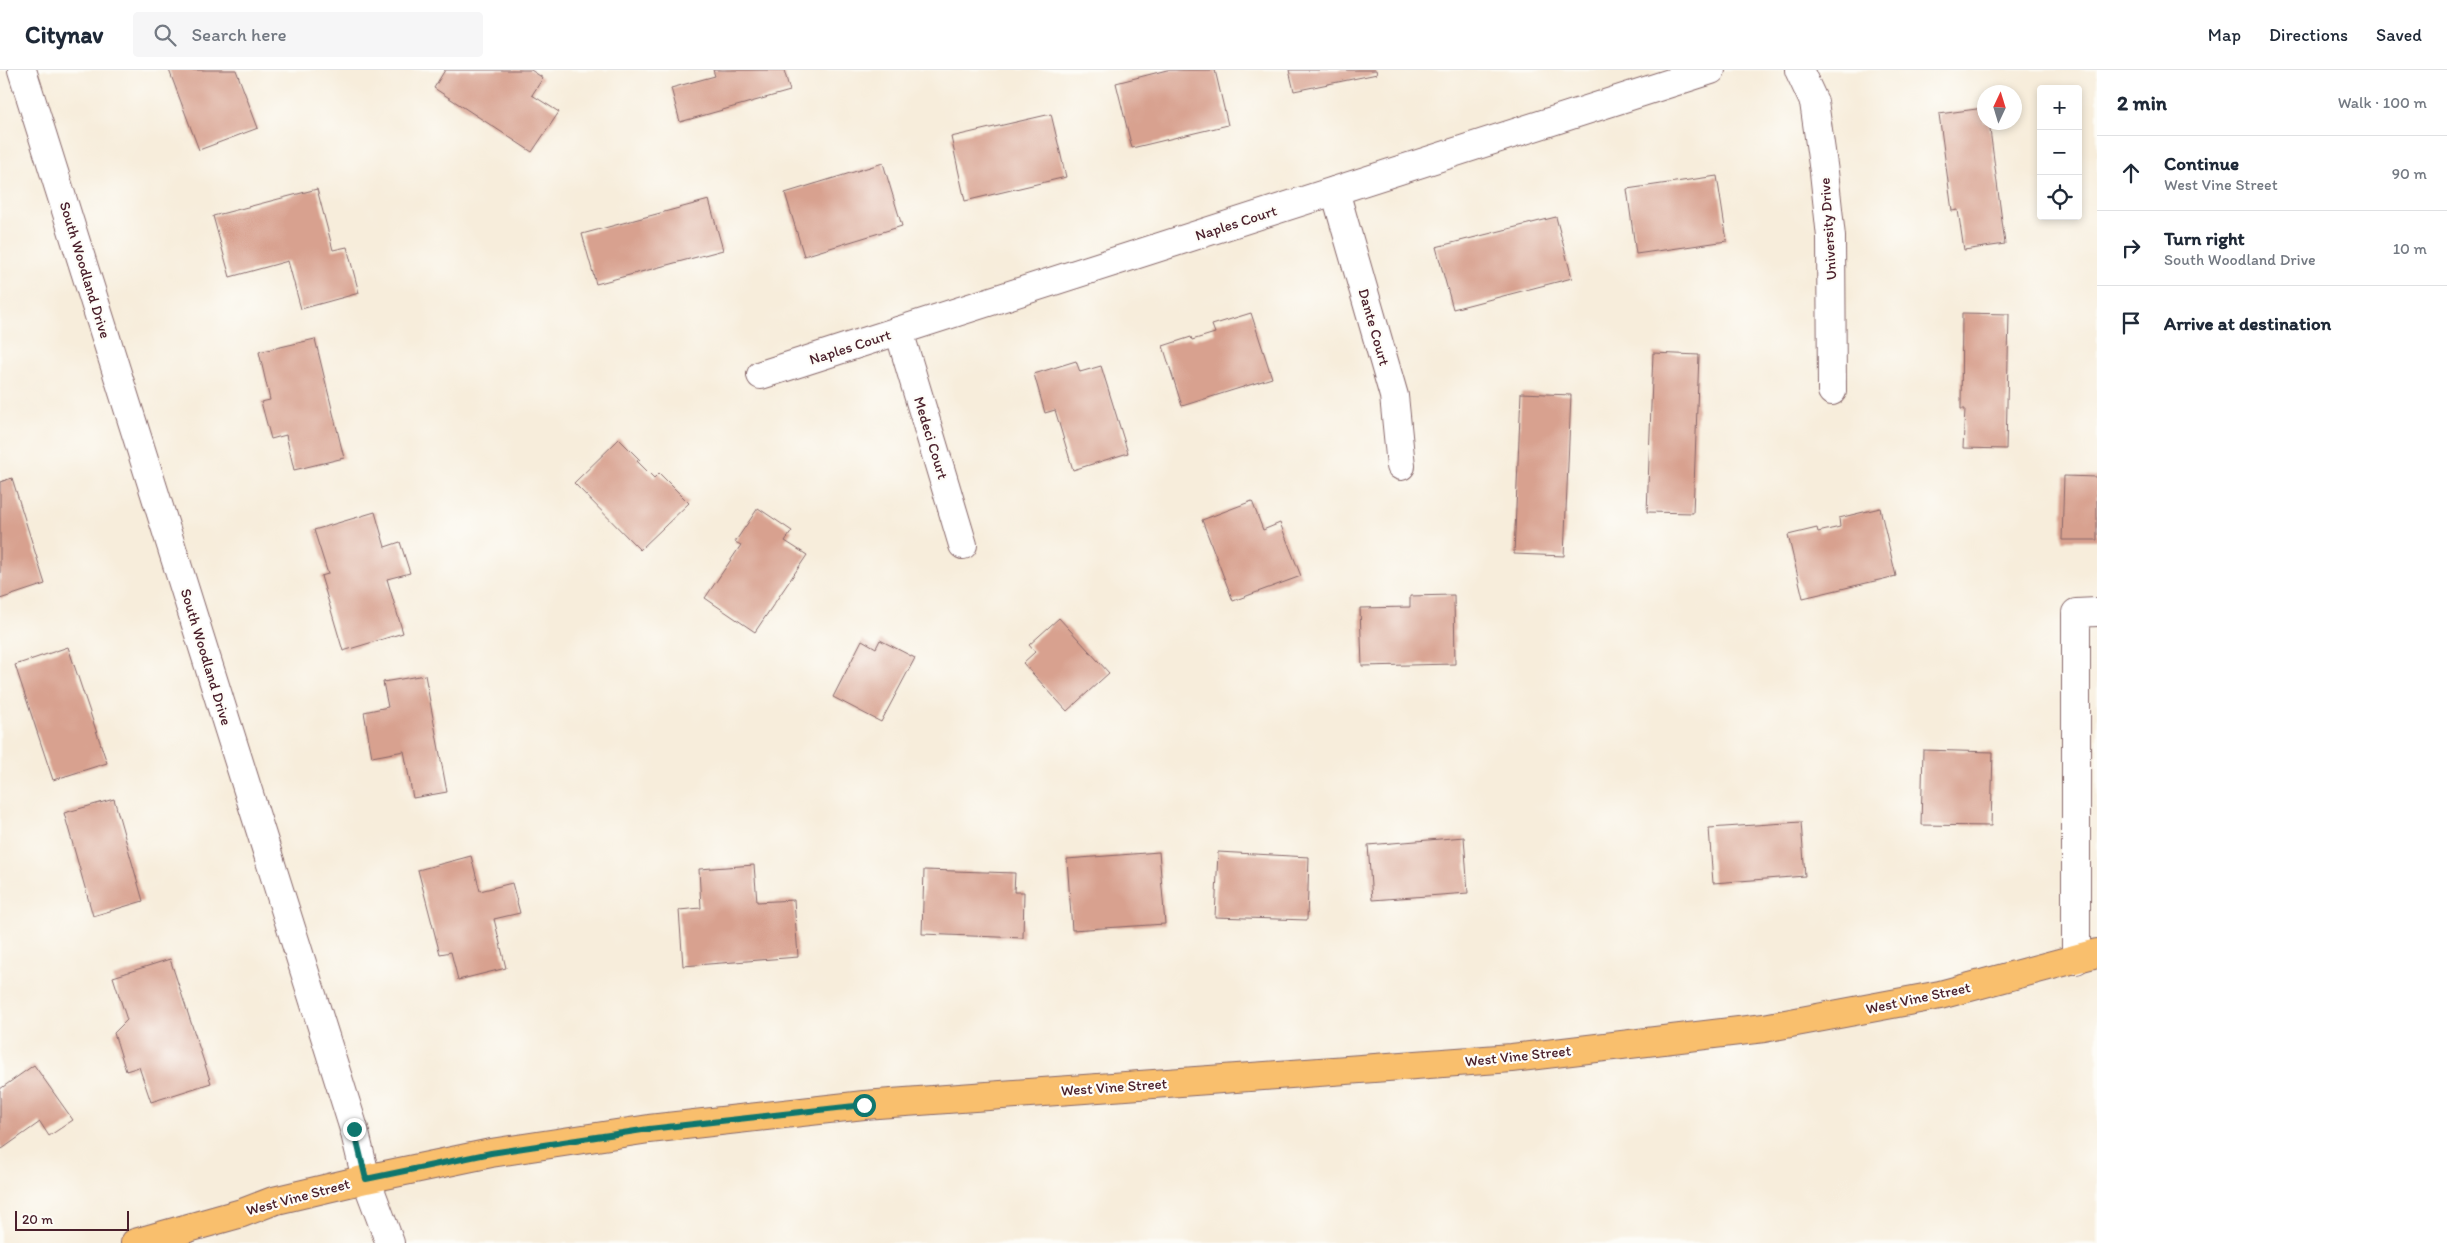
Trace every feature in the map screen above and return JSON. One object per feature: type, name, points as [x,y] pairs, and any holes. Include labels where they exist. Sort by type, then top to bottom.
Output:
[{"type":"main road","name":"West Vine Street","points":[[135,1243],[242,1213],[273,1201],[366,1179],[491,1153],[649,1129],[864,1105],[1512,1058],[1764,1028],[1940,995],[2087,956]]},
{"type":"street","name":"South Woodland Drive","points":[[22,70],[354,1129],[366,1179],[390,1243]]},
{"type":"street","name":"Naples Court","points":[[761,375],[1711,70]]},
{"type":"street","name":"University Drive","points":[[1799,70],[1814,102],[1831,237],[1832,391]]},
{"type":"street","name":"Dante Court","points":[[1335,191],[1394,396],[1401,466]]},
{"type":"street","name":"Medeci Court","points":[[899,331],[963,545]]},
{"type":"street","points":[[2087,956],[2076,613],[2097,612]]},
{"type":"building","points":[[169,70],[236,70],[258,128],[199,150]]},
{"type":"building","points":[[445,70],[531,70],[543,78],[532,95],[559,112],[532,152],[434,88]]},
{"type":"building","points":[[713,70],[784,70],[790,91],[680,122],[671,88],[715,76]]},
{"type":"building","points":[[1167,70],[1215,70],[1228,125],[1132,148],[1116,83]]},
{"type":"building","points":[[1289,70],[1376,70],[1377,74],[1294,91]]},
{"type":"building","points":[[1977,109],[1977,130],[1990,130],[2005,244],[1964,250],[1958,210],[1952,211],[1939,114]]},
{"type":"building","points":[[1051,114],[1066,177],[965,201],[951,137]]},
{"type":"building","points":[[883,163],[902,226],[804,256],[785,193]]},
{"type":"building","points":[[1717,176],[1727,241],[1636,254],[1627,189]]},
{"type":"building","points":[[317,189],[333,250],[347,247],[359,293],[301,309],[288,261],[230,277],[213,216]]},
{"type":"building","points":[[709,200],[723,250],[596,284],[582,234]]},
{"type":"building","points":[[1556,217],[1572,278],[1453,309],[1436,247]]},
{"type":"building","points":[[1251,313],[1272,378],[1182,406],[1163,346],[1191,337],[1192,340],[1215,333],[1212,325]]},
{"type":"building","points":[[1962,313],[2009,314],[2006,449],[1963,448],[1965,409],[1961,409]]},
{"type":"building","points":[[315,339],[344,458],[294,470],[286,435],[271,439],[261,402],[270,400],[259,352]]},
{"type":"building","points":[[1653,353],[1699,355],[1693,513],[1647,512]]},
{"type":"building","points":[[1076,361],[1080,372],[1101,366],[1128,453],[1073,470],[1055,410],[1045,413],[1034,374]]},
{"type":"building","points":[[1521,393],[1571,395],[1564,556],[1514,554]]},
{"type":"building","points":[[619,439],[640,460],[637,461],[654,478],[659,473],[689,503],[640,550],[574,483]]},
{"type":"building","points":[[2064,476],[2097,477],[2097,540],[2062,540]]},
{"type":"building","points":[[12,478],[45,584],[0,599],[0,482]]},
{"type":"building","points":[[1252,501],[1263,530],[1280,523],[1301,576],[1233,601],[1202,520]]},
{"type":"building","points":[[758,508],[792,531],[785,541],[807,555],[755,632],[705,598],[741,545],[735,542]]},
{"type":"building","points":[[1880,508],[1896,576],[1803,598],[1788,535],[1817,528],[1818,532],[1840,527],[1839,518]]},
{"type":"building","points":[[375,512],[385,547],[400,542],[410,573],[387,579],[403,633],[343,651],[321,576],[328,574],[314,530]]},
{"type":"building","points":[[1454,595],[1455,664],[1362,666],[1360,608],[1410,607],[1410,596]]},
{"type":"building","points":[[1059,618],[1109,673],[1067,711],[1023,663],[1035,652],[1029,645]]},
{"type":"building","points":[[862,640],[876,648],[880,640],[915,658],[881,722],[833,697]]},
{"type":"building","points":[[68,647],[107,763],[53,780],[15,665]]},
{"type":"building","points":[[425,675],[447,792],[413,798],[404,751],[372,757],[364,712],[388,707],[383,682]]},
{"type":"building","points":[[1923,750],[1993,752],[1991,826],[1921,825]]},
{"type":"building","points":[[114,799],[143,901],[93,916],[64,813]]},
{"type":"building","points":[[1801,822],[1805,876],[1713,883],[1709,828]]},
{"type":"building","points":[[1464,837],[1468,893],[1372,900],[1368,845]]},
{"type":"building","points":[[1159,852],[1165,924],[1072,930],[1067,859]]},
{"type":"building","points":[[1218,852],[1309,857],[1307,920],[1215,917]]},
{"type":"building","points":[[471,856],[480,891],[512,883],[520,913],[494,919],[506,968],[458,980],[451,952],[440,954],[418,870]]},
{"type":"building","points":[[754,865],[757,902],[794,900],[798,957],[683,966],[679,910],[701,908],[699,869]]},
{"type":"building","points":[[924,870],[1015,873],[1014,892],[1024,892],[1023,938],[922,934]]},
{"type":"building","points":[[170,959],[211,1083],[151,1102],[139,1067],[126,1071],[114,1033],[127,1020],[113,977]]},
{"type":"building","points":[[34,1065],[73,1120],[49,1136],[40,1122],[2,1149],[0,1147],[0,1089]]},
{"type":"route","points":[[354,1129],[366,1179],[491,1153],[649,1129],[864,1105]]}]
